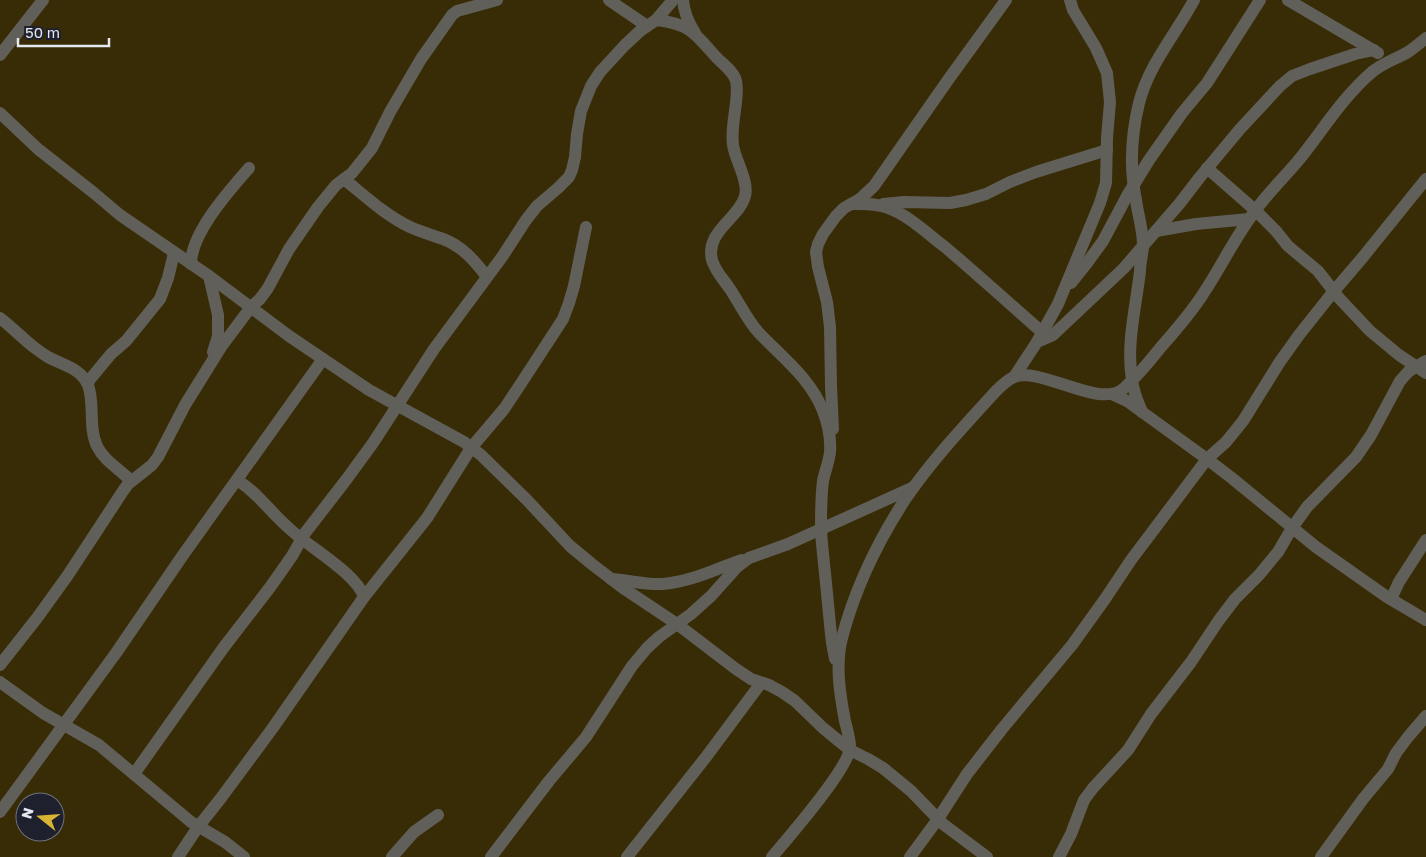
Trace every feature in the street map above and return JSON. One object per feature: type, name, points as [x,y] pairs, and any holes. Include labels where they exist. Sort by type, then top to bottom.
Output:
[{"type":"street","points":[[0,55],[43,0]]},
{"type":"street","points":[[0,665],[68,575],[123,491],[152,465],[158,457],[185,405],[221,347],[268,288],[289,249],[318,207],[336,185],[352,173],[372,148],[404,88],[431,44],[452,15],[463,9],[497,0]]},
{"type":"street","points":[[609,0],[651,23],[670,22],[681,25],[695,33]]},
{"type":"street","points":[[134,774],[224,646],[271,586],[302,539],[398,407],[434,350],[502,257],[526,220],[537,206],[568,177],[575,157],[576,134],[581,111],[591,86],[600,72],[625,45],[651,23],[673,0]]},
{"type":"street","points":[[683,0],[684,12],[689,25],[730,71],[737,82],[732,142],[744,178],[746,192],[741,206],[720,228],[714,241],[711,251],[714,267],[731,290],[752,325],[789,362],[814,393],[823,411],[830,441]]},
{"type":"street","points":[[772,857],[818,801],[847,761],[850,750],[832,643],[821,529],[823,489],[830,453],[833,422],[830,386],[830,327],[828,308],[818,267],[816,252],[818,244],[830,224],[844,208],[860,199],[874,186],[1006,0]]},
{"type":"street","points":[[840,682],[839,653],[842,640],[859,586],[884,535],[907,498],[931,465],[986,402],[1003,384],[1014,377],[1040,337],[1063,293],[1100,203],[1106,183],[1110,102],[1108,73],[1096,48],[1073,10],[1070,0]]},
{"type":"street","points":[[1142,412],[1132,381],[1130,355],[1143,246],[1131,164],[1131,142],[1139,103],[1146,81],[1194,0]]},
{"type":"street","points":[[1063,293],[1103,241],[1134,184],[1182,113],[1207,83],[1260,0]]},
{"type":"street","points":[[1288,0],[1390,61]]},
{"type":"street","points":[[1112,394],[1121,391],[1132,381],[1189,313],[1203,294],[1252,214],[1301,158],[1356,88],[1372,72],[1409,51],[1426,38]]},
{"type":"street","points":[[1040,337],[1053,335],[1124,268],[1240,129],[1280,86],[1292,76],[1310,69],[1355,54],[1374,50]]},
{"type":"street","points":[[0,113],[38,149],[120,215],[209,276],[289,336],[369,390],[464,442],[527,500],[570,546],[611,579],[677,624],[736,670],[761,683],[770,685],[789,697],[822,728],[850,750],[884,768],[911,791],[938,819],[987,857]]},
{"type":"street","points":[[849,204],[950,203],[966,200],[986,194],[1036,172],[1107,150]]},
{"type":"street","points":[[191,264],[194,248],[205,224],[250,168]]},
{"type":"street","points":[[1207,168],[1252,214],[1318,271],[1356,318],[1370,331],[1382,342],[1423,367]]},
{"type":"street","points":[[344,179],[381,210],[410,227],[445,240],[460,248],[470,256],[487,277]]},
{"type":"street","points":[[910,857],[938,819],[967,774],[1002,728],[1072,646],[1131,560],[1207,459],[1226,442],[1243,421],[1279,363],[1334,291],[1426,179]]},
{"type":"street","points":[[878,204],[902,215],[929,234],[1040,337]]},
{"type":"street","points":[[1156,231],[1252,214]]},
{"type":"street","points":[[178,857],[198,827],[222,798],[272,729],[364,597],[427,518],[471,448],[509,401],[563,318],[574,286],[586,227]]},
{"type":"street","points":[[87,383],[111,354],[126,341],[160,299],[168,278],[174,253]]},
{"type":"street","points":[[208,369],[218,336],[218,314],[209,276]]},
{"type":"street","points":[[0,318],[48,357],[73,369],[87,383],[90,394],[93,431],[97,446],[102,455],[123,472],[131,482]]},
{"type":"street","points":[[0,812],[116,653],[183,555],[323,359]]},
{"type":"street","points":[[1058,857],[1072,834],[1084,800],[1128,750],[1151,714],[1191,662],[1235,599],[1259,575],[1278,552],[1292,528],[1312,502],[1356,457],[1371,435],[1400,381],[1409,372],[1423,367]]},
{"type":"street","points":[[1014,377],[1030,375],[1084,391],[1112,394],[1127,401],[1233,478],[1316,547],[1391,599],[1426,620]]},
{"type":"street","points":[[238,480],[259,497],[290,530],[347,574],[357,584],[364,597]]},
{"type":"street","points":[[611,579],[664,584],[699,577],[724,566],[788,544],[915,487]]},
{"type":"street","points":[[1391,599],[1399,582],[1426,540]]},
{"type":"street","points":[[491,857],[549,781],[586,737],[632,666],[659,637],[711,596],[731,572],[749,558]]},
{"type":"street","points":[[0,682],[43,713],[99,745],[198,827],[225,842],[244,857]]},
{"type":"street","points":[[633,855],[761,683]]},
{"type":"street","points":[[1320,857],[1363,799],[1388,770],[1396,753],[1426,716]]},
{"type":"street","points":[[392,857],[414,832],[438,815]]},
{"type":"shaded area","points":[[0,0],[1426,0],[1426,857],[0,857]]}]
